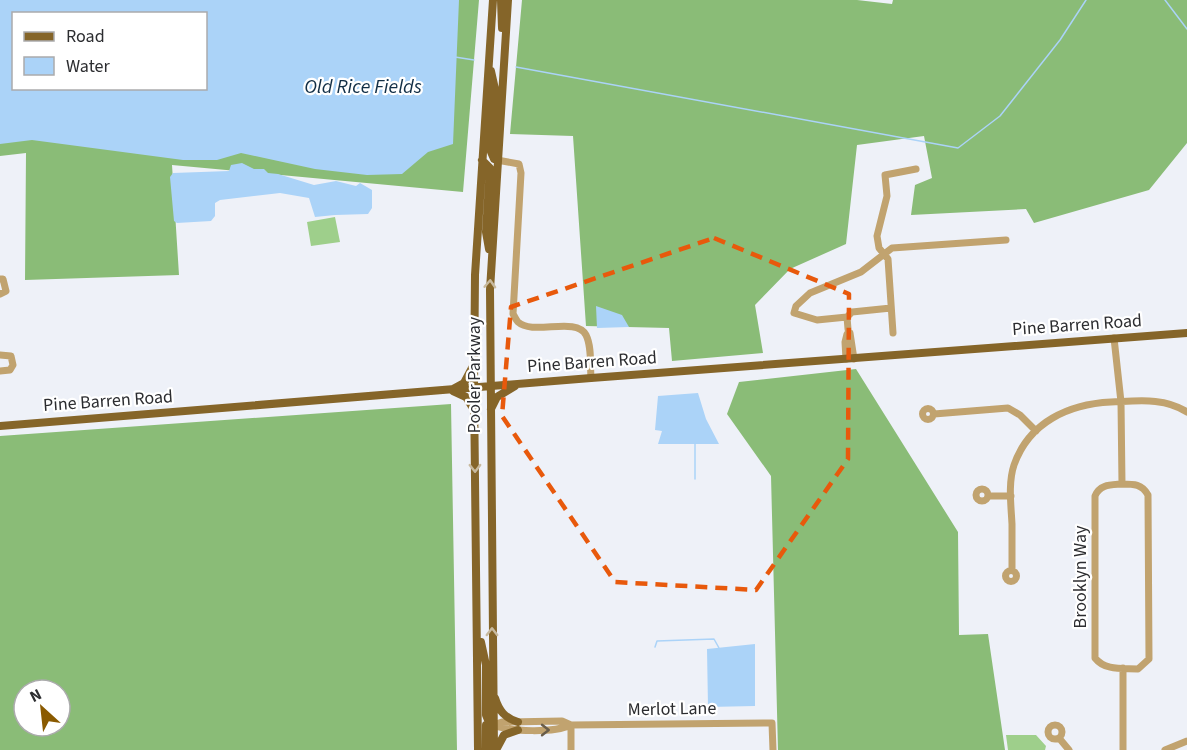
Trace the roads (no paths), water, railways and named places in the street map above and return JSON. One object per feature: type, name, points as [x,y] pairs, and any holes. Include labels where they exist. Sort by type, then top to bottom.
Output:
[{"type":"main road","name":"Pooler Parkway","points":[[493,0],[475,275],[474,410],[477,618],[486,725],[495,750]]},
{"type":"main road","points":[[501,0],[500,11],[505,46]]},
{"type":"main road","name":"Pooler Parkway","points":[[478,750],[493,694],[489,386],[491,262],[508,0]]},
{"type":"main road","points":[[489,62],[495,89],[491,152],[497,160]]},
{"type":"main road","points":[[482,160],[490,168],[486,232],[491,262]]},
{"type":"main road","name":"Pine Barren Road","points":[[0,426],[1187,333]]},
{"type":"main road","points":[[450,390],[464,382],[474,363]]},
{"type":"main road","points":[[490,364],[495,376],[509,385]]},
{"type":"main road","points":[[490,412],[497,397],[520,384]]},
{"type":"main road","points":[[450,390],[466,397],[474,410]]},
{"type":"main road","points":[[477,618],[486,665],[486,715],[488,720],[486,750]]},
{"type":"main road","points":[[493,694],[502,713],[518,726],[504,735],[495,750]]},
{"type":"street","points":[[497,160],[519,164],[520,173],[513,314],[518,322],[527,327],[577,328],[585,332],[588,340],[591,378]]},
{"type":"street","points":[[893,333],[888,259],[879,248],[877,234],[887,196],[885,175],[916,169]]},
{"type":"street","points":[[891,309],[854,311],[847,317],[817,320],[794,313],[796,306],[810,292],[860,273],[894,248],[1006,240]]},
{"type":"street","points":[[0,279],[6,282],[6,291],[0,294]]},
{"type":"street","points":[[847,317],[850,359]]},
{"type":"street","points":[[1114,338],[1120,402],[1122,484],[1137,484],[1145,489],[1148,495],[1149,658],[1138,669],[1123,668],[1123,750]]},
{"type":"street","points":[[0,355],[11,356],[13,365],[10,370],[0,371]]},
{"type":"street","points":[[1012,570],[1011,496],[1014,466],[1021,450],[1036,431],[1054,417],[1071,408],[1086,404],[1164,402],[1187,412]]},
{"type":"street","points":[[934,414],[1008,408],[1020,415],[1036,431]]},
{"type":"street","name":"Brooklyn Way","points":[[1122,484],[1104,486],[1097,490],[1095,496],[1095,658],[1108,668],[1123,668]]},
{"type":"street","points":[[988,496],[1011,496]]},
{"type":"street","name":"Merlot Lane","points":[[486,725],[502,722],[518,726],[562,730],[571,725],[772,723],[772,750]]},
{"type":"street","points":[[571,725],[571,750]]},
{"type":"street","points":[[1059,738],[1069,750]]},
{"type":"street","points":[[1165,750],[1187,741]]},
{"type":"water","name":"Old Rice Fields","points":[[0,0],[459,0],[453,144],[428,152],[402,174],[367,175],[315,169],[241,153],[217,160],[183,160],[32,140],[0,144]]},
{"type":"water","points":[[242,163],[254,169],[264,169],[268,173],[314,185],[336,181],[356,186],[360,183],[372,190],[372,208],[368,214],[315,217],[309,198],[280,193],[220,200],[215,203],[215,216],[211,221],[177,223],[174,221],[170,177],[173,173],[229,171],[231,165]]},
{"type":"water","points":[[596,306],[622,315],[629,327],[597,328]]},
{"type":"water","points":[[698,393],[706,419],[719,444],[658,444],[662,431],[655,430],[658,396]]},
{"type":"water","points":[[755,644],[755,706],[708,707],[707,649]]},
{"type":"waterway","points":[[516,67],[958,148],[1000,116],[1060,40],[1086,0]]},
{"type":"waterway","points":[[1165,0],[1187,29]]},
{"type":"waterway","points":[[455,57],[474,60]]},
{"type":"waterway","points":[[695,444],[695,479]]},
{"type":"waterway","points":[[655,647],[657,641],[714,639],[719,648]]}]
